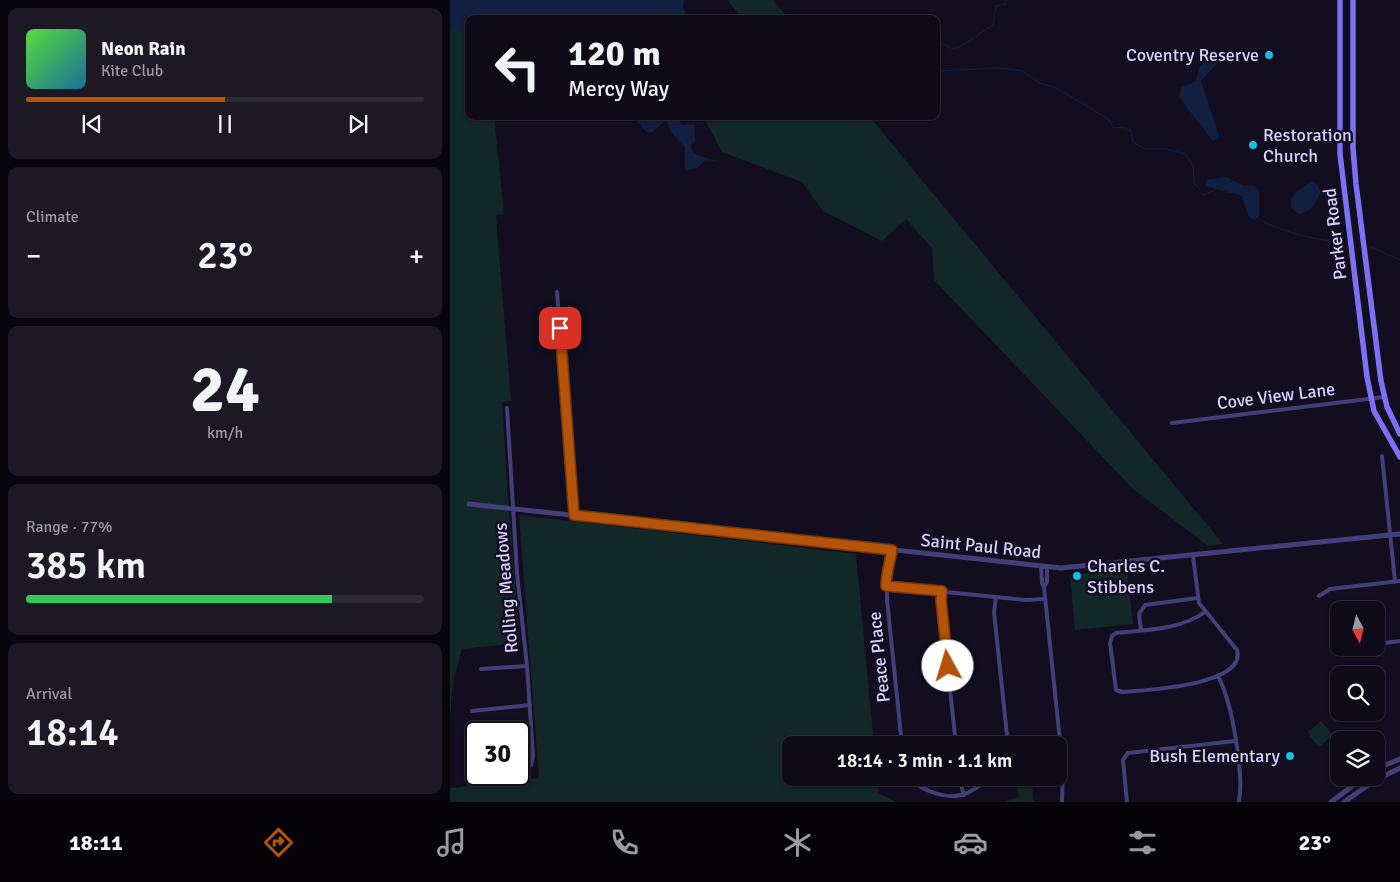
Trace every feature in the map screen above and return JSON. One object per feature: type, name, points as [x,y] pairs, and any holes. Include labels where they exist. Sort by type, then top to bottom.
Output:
[{"type":"main road","name":"Parker Road","points":[[1340,0],[1340,154],[1370,398],[1380,425],[1400,457]]},
{"type":"main road","name":"Parker Road","points":[[1353,0],[1352,123],[1356,184],[1384,396],[1390,416],[1400,434]]},
{"type":"street","points":[[557,292],[574,515]]},
{"type":"street","name":"Cove View Lane","points":[[1172,424],[1384,396]]},
{"type":"street","name":"Rolling Meadows","points":[[507,408],[517,573],[534,756],[530,765]]},
{"type":"street","points":[[1319,596],[1330,589],[1398,581],[1390,535],[1382,456]]},
{"type":"street","name":"Saint Paul Road","points":[[469,504],[1044,567],[1076,568],[1400,534]]},
{"type":"street","name":"Peace Place","points":[[889,550],[890,562],[887,566],[886,586],[901,736]]},
{"type":"street","points":[[1193,556],[1197,598],[1205,612],[1238,654],[1236,663],[1218,676],[1198,684],[1118,691],[1114,686],[1110,638],[1116,633],[1185,624],[1205,612]]},
{"type":"street","points":[[1044,567],[1046,582],[1044,587],[1045,599],[1058,736]]},
{"type":"street","points":[[886,586],[1026,600],[1045,599]]},
{"type":"street","points":[[942,591],[942,608],[955,736]]},
{"type":"street","points":[[996,597],[994,612],[1007,736]]},
{"type":"street","points":[[1141,630],[1140,614],[1145,605],[1197,598]]},
{"type":"street","points":[[1385,643],[1400,641]]},
{"type":"street","points":[[481,670],[527,666]]},
{"type":"street","points":[[1218,676],[1229,700],[1240,780],[1239,802]]},
{"type":"street","points":[[472,710],[530,705]]},
{"type":"street","points":[[1127,802],[1123,760],[1128,753],[1235,741]]},
{"type":"street","points":[[1385,765],[1400,759]]},
{"type":"street","points":[[1344,802],[1374,781],[1400,768]]},
{"type":"street","points":[[924,786],[942,795],[952,796],[964,795],[980,786]]},
{"type":"street","points":[[961,786],[964,795]]},
{"type":"street","points":[[1062,786],[1062,802]]},
{"type":"street","points":[[1331,802],[1352,786]]},
{"type":"green space","points":[[727,0],[773,0],[786,15],[740,15]]},
{"type":"green space","points":[[450,3],[465,16],[465,120],[494,120],[504,214],[496,215],[511,401],[502,402],[520,643],[462,649],[454,677],[450,713]]},
{"type":"green space","points":[[705,120],[872,120],[1223,544],[1208,546],[1133,489],[934,280],[932,248],[906,219],[882,241],[823,211],[802,182],[722,152]]},
{"type":"green space","points":[[519,515],[856,554],[873,736],[782,736],[782,786],[878,786],[878,793],[896,802],[450,802],[450,788],[468,786],[530,786],[530,779],[539,778]]},
{"type":"green space","points":[[1127,569],[1133,624],[1075,630],[1070,575]]},
{"type":"green space","points":[[1321,721],[1330,732],[1330,738],[1319,747],[1309,736],[1308,732]]},
{"type":"green space","points":[[1017,786],[1032,786],[1034,802],[1004,802],[1019,797]]},
{"type":"water","points":[[450,0],[684,0],[683,7],[687,15],[465,15],[465,34],[450,27]]},
{"type":"water","points":[[1216,53],[1220,60],[1201,81],[1220,138],[1213,141],[1179,97],[1181,88],[1196,81],[1199,67]]},
{"type":"water","points":[[636,120],[666,120],[653,132],[647,133]]},
{"type":"water","points":[[666,120],[680,120],[682,125],[694,124],[695,141],[691,146],[692,151],[697,155],[717,161],[705,160],[697,168],[685,171],[685,148],[671,132]]},
{"type":"water","points":[[1226,177],[1243,185],[1254,186],[1259,190],[1259,216],[1255,220],[1249,217],[1242,196],[1205,186],[1207,180]]},
{"type":"water","points":[[1311,182],[1317,185],[1321,192],[1310,209],[1299,214],[1292,209],[1293,196]]},
{"type":"waterway","points":[[940,42],[953,49],[963,45],[993,25],[996,6],[1005,4],[1006,0]]},
{"type":"waterway","points":[[940,71],[998,68],[1023,71],[1039,83],[1054,87],[1108,119],[1114,128],[1123,127],[1131,131],[1133,142],[1145,149],[1166,149],[1185,154],[1193,166],[1194,183],[1204,195],[1214,190]]},
{"type":"waterway","points":[[1256,217],[1273,226],[1296,234],[1320,240],[1340,242]]},
{"type":"waterway","points":[[1371,247],[1400,260]]},
{"type":"place","name":"Coventry Reserve","points":[[1269,55]]},
{"type":"place","name":"Restoration Church","points":[[1253,145]]},
{"type":"place","name":"Charles C. Stibbens","points":[[1077,576]]},
{"type":"place","name":"Bush Elementary","points":[[1290,756]]},
{"type":"route","points":[[560,328],[574,515],[892,550],[890,562],[887,566],[886,586],[942,591],[941,600],[948,666]]}]
